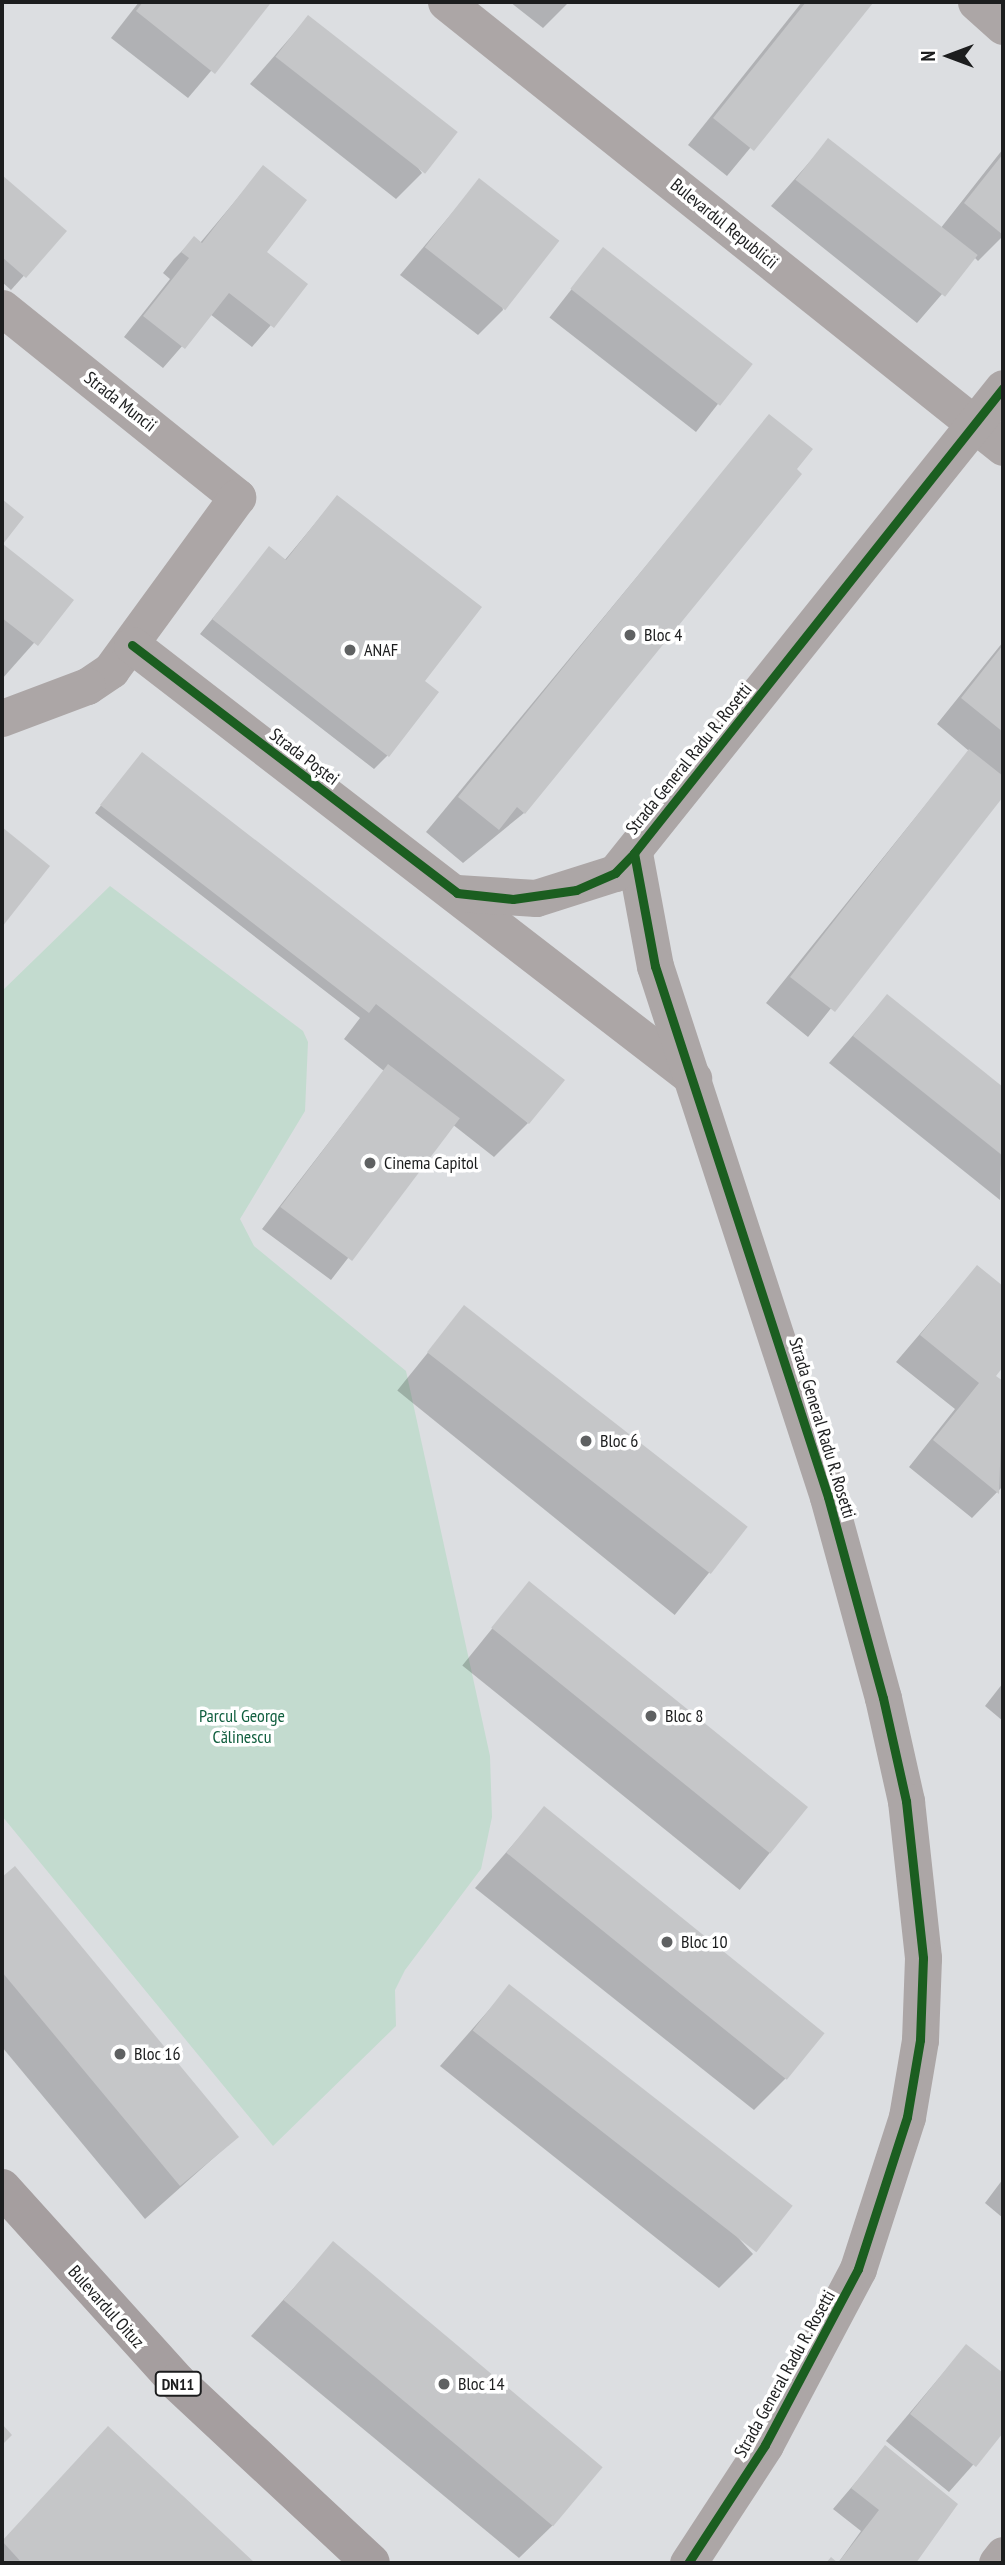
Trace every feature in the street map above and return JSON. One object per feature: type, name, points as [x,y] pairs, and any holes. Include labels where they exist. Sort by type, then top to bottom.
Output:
[{"type":"main road","name":"Bulevardul Oituz","points":[[2,2188],[177,2382],[371,2563]]},
{"type":"street","name":"Bulevardul Republicii","points":[[446,2],[1003,447]]},
{"type":"street","points":[[976,2],[1003,26]]},
{"type":"street","name":"Strada Muncii","points":[[2,308],[237,496],[132,645]]},
{"type":"street","name":"Strada General Radu R. Rosetti","points":[[688,2563],[809,2369],[858,2269],[907,2117],[923,2004],[920,1909],[883,1698],[828,1497],[655,966],[634,853],[1003,388]]},
{"type":"street","points":[[2,718],[87,686],[132,645]]},
{"type":"street","name":"Strada Poștei","points":[[132,645],[457,893],[693,1078]]},
{"type":"street","points":[[457,893],[554,895],[605,878],[634,853]]},
{"type":"street","points":[[997,2563],[1003,2555]]},
{"type":"green space","name":"Parcul George Călinescu","points":[[110,886],[303,1031],[308,1042],[305,1111],[240,1219],[254,1246],[406,1371],[490,1756],[492,1817],[481,1869],[405,1970],[395,1990],[396,2026],[273,2146],[2,1816],[2,991]]},
{"type":"building","points":[[143,2],[270,4],[215,74],[136,11]]},
{"type":"building","points":[[806,2],[873,3],[754,151],[713,118]]},
{"type":"building","points":[[308,15],[458,132],[425,174],[275,57]]},
{"type":"building","points":[[828,138],[978,255],[945,297],[795,180]]},
{"type":"building","points":[[1003,154],[1003,235],[964,203]]},
{"type":"building","points":[[263,165],[307,200],[267,252],[308,284],[274,328],[229,293],[185,349],[143,316],[189,258],[181,252],[194,236],[202,243]]},
{"type":"building","points":[[2,175],[67,231],[26,278],[2,257]]},
{"type":"building","points":[[479,178],[559,241],[505,310],[425,247]]},
{"type":"building","points":[[603,247],[753,364],[720,406],[570,289]]},
{"type":"building","name":"Bloc 4","points":[[769,414],[813,449],[797,469],[802,474],[525,814],[517,807],[499,830],[458,797]]},
{"type":"building","name":"ANAF","points":[[337,495],[482,607],[425,681],[439,692],[389,757],[212,619],[269,546],[286,560]]},
{"type":"building","points":[[2,499],[24,517],[3,544],[74,600],[38,646],[2,618]]},
{"type":"building","points":[[1003,645],[1003,732],[961,698]]},
{"type":"building","points":[[969,749],[1003,776],[1003,797],[835,1012],[790,977]]},
{"type":"building","points":[[142,752],[565,1080],[529,1124],[376,1004],[369,1013],[100,805]]},
{"type":"building","points":[[2,827],[50,866],[2,927]]},
{"type":"building","points":[[887,994],[1003,1087],[1003,1156],[853,1036]]},
{"type":"building","name":"Cinema Capitol","points":[[388,1064],[460,1118],[352,1261],[280,1207]]},
{"type":"building","points":[[977,1265],[1003,1286],[1003,1367],[996,1376],[1003,1381],[999,1494],[933,1440],[979,1383],[920,1335]]},
{"type":"building","name":"Bloc 6","points":[[464,1305],[748,1527],[711,1574],[427,1352]]},
{"type":"building","name":"Bloc 8","points":[[529,1581],[808,1807],[770,1854],[491,1628]]},
{"type":"building","name":"Bloc 10","points":[[544,1806],[825,2033],[787,2080],[506,1853]]},
{"type":"building","name":"Bloc 16","points":[[15,1866],[239,2137],[180,2186],[2,1972],[2,1877]]},
{"type":"building","points":[[509,1984],[793,2206],[756,2252],[473,2030]]},
{"type":"building","name":"Bloc 14","points":[[333,2241],[603,2467],[553,2526],[284,2300]]},
{"type":"building","points":[[966,2344],[1003,2373],[1003,2433],[976,2467],[910,2414]]},
{"type":"building","points":[[2,2424],[12,2435],[2,2445]]},
{"type":"building","points":[[108,2426],[255,2563],[22,2563],[2,2541]]},
{"type":"building","points":[[885,2445],[958,2504],[916,2563],[838,2563],[879,2510],[851,2488]]},
{"type":"building","points":[[831,2557],[838,2563],[826,2563]]},
{"type":"cycle path","points":[[132,645],[457,893],[513,899],[576,890],[615,873],[634,853],[1003,388]]},
{"type":"cycle path","points":[[634,853],[655,966],[828,1497],[883,1698],[906,1801],[923,1958],[920,2040],[907,2117],[858,2269],[765,2445],[688,2563]]},
{"type":"place","name":"Bloc 4","points":[[630,635]]},
{"type":"place","name":"ANAF","points":[[350,650]]},
{"type":"place","name":"Cinema Capitol","points":[[370,1163]]},
{"type":"place","name":"Bloc 6","points":[[586,1441]]},
{"type":"place","name":"Bloc 8","points":[[651,1716]]},
{"type":"place","name":"Bloc 10","points":[[667,1942]]},
{"type":"place","name":"Bloc 16","points":[[120,2054]]},
{"type":"place","name":"Bloc 14","points":[[444,2384]]}]
